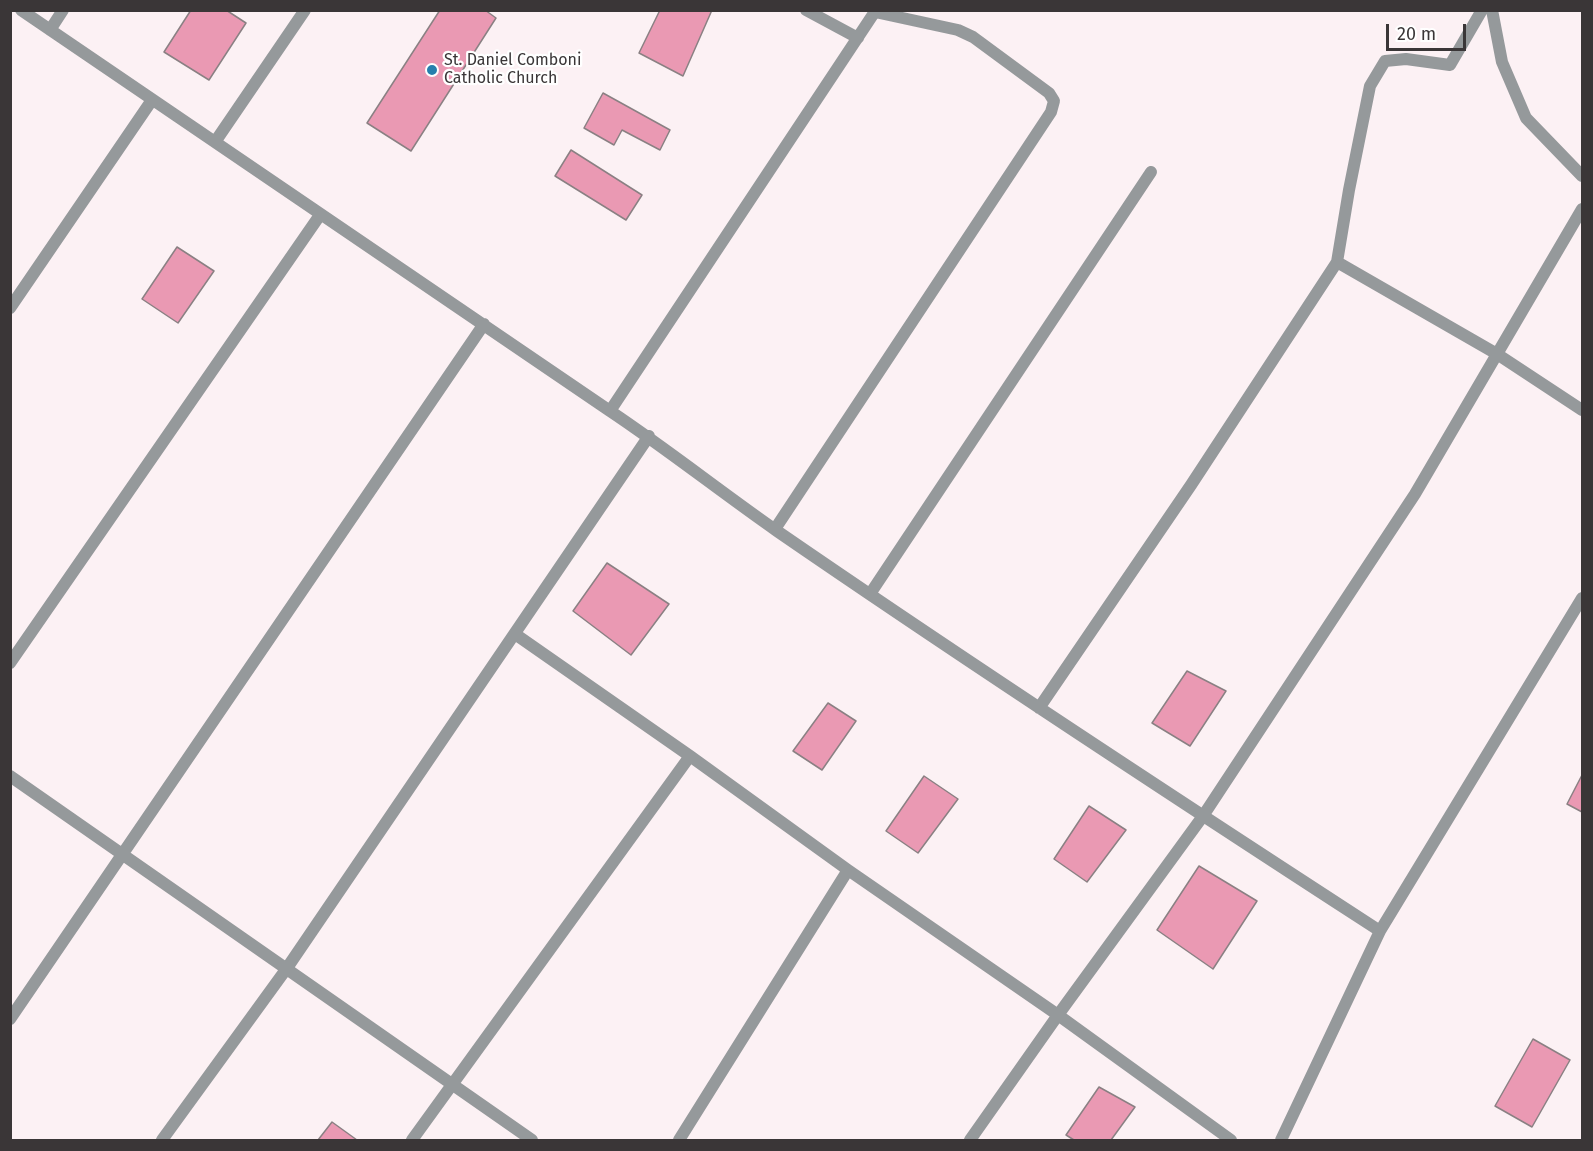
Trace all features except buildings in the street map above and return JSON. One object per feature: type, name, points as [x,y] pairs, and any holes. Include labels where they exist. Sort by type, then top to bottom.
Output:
[{"type":"street","points":[[21,10],[320,215],[649,436],[775,529],[870,594],[1039,708],[1380,931]]},
{"type":"street","points":[[50,30],[63,10]]},
{"type":"street","points":[[215,142],[304,10]]},
{"type":"street","points":[[806,10],[858,38]]},
{"type":"street","points":[[1039,708],[1191,485],[1337,262],[1370,86],[1385,61],[1406,59],[1450,65],[1482,10]]},
{"type":"street","points":[[1492,10],[1502,62],[1526,118],[1582,176]]},
{"type":"street","points":[[610,411],[876,11],[958,30],[973,37],[1049,93],[1054,101],[1052,112],[775,529]]},
{"type":"street","points":[[10,308],[152,100]]},
{"type":"street","points":[[870,594],[1151,171]]},
{"type":"street","points":[[970,1140],[1203,816],[1414,494],[1582,209]]},
{"type":"street","points":[[10,663],[320,215]]},
{"type":"street","points":[[1337,262],[1497,354],[1582,410]]},
{"type":"street","points":[[10,1019],[484,324]]},
{"type":"street","points":[[162,1140],[287,968],[649,436]]},
{"type":"street","points":[[1281,1140],[1380,931],[1582,598]]},
{"type":"street","points":[[515,634],[848,870],[1058,1015],[1231,1140]]},
{"type":"street","points":[[412,1140],[690,756]]},
{"type":"street","points":[[10,776],[532,1140]]},
{"type":"street","points":[[679,1140],[848,870]]},
{"type":"place","name":"St. Daniel Comboni Catholic Church","points":[[432,70]]}]
